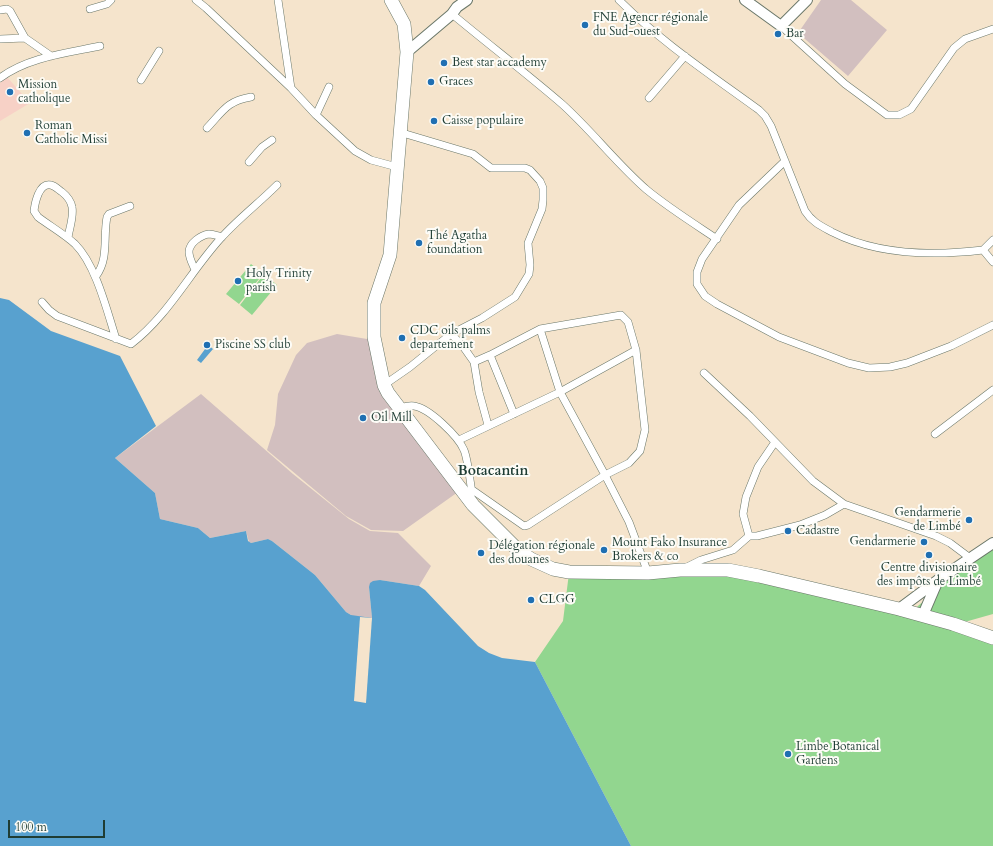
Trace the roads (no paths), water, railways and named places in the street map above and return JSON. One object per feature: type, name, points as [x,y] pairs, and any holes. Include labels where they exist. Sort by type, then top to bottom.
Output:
[{"type":"highway","points":[[391,0],[404,24],[407,52],[399,132],[390,255],[374,303],[374,337],[384,385],[388,393],[473,505],[519,552],[553,570],[569,572],[648,573],[680,570],[728,570],[923,615],[993,638]]},
{"type":"street","points":[[90,9],[107,4],[111,0]]},
{"type":"street","points":[[196,0],[291,88],[316,115],[355,151],[370,160],[397,167]]},
{"type":"street","points":[[278,0],[291,88]]},
{"type":"street","points":[[407,52],[454,7],[467,0]]},
{"type":"street","points":[[619,0],[685,56],[765,116],[778,143],[805,211],[818,225],[839,236],[858,243],[888,249],[936,253],[983,250],[993,240]]},
{"type":"street","points":[[745,0],[781,26],[845,84],[887,115],[899,115],[911,109],[954,48],[965,39],[993,28]]},
{"type":"street","points":[[781,26],[807,0]]},
{"type":"street","points":[[454,7],[562,104],[647,190],[666,205],[716,239]]},
{"type":"street","points":[[0,10],[7,9],[10,11],[25,38],[51,56]]},
{"type":"street","points":[[0,39],[25,38]]},
{"type":"street","points":[[0,78],[20,66],[51,56],[100,46]]},
{"type":"street","points":[[141,80],[159,51]]},
{"type":"street","points":[[649,98],[685,56]]},
{"type":"street","points":[[316,115],[329,87]]},
{"type":"street","points":[[207,128],[230,104],[240,99],[251,97]]},
{"type":"street","points":[[384,385],[410,367],[451,334],[482,318],[515,296],[521,289],[529,274],[530,265],[528,243],[542,209],[543,200],[543,188],[536,175],[530,170],[525,168],[491,168],[473,154],[399,132]]},
{"type":"street","points":[[249,162],[262,147],[272,140]]},
{"type":"street","points":[[785,161],[739,205],[702,259],[697,272],[697,284],[705,296],[779,338],[848,363],[869,368],[890,367],[907,363],[951,346],[993,325]]},
{"type":"street","points":[[68,238],[72,209],[71,204],[64,194],[48,185],[38,194],[34,211],[38,217],[68,238],[82,253],[96,276],[116,339]]},
{"type":"street","points":[[42,302],[48,310],[57,316],[131,344],[160,316],[222,237],[277,185]]},
{"type":"street","points":[[96,276],[102,266],[104,257],[106,217],[109,214],[130,206]]},
{"type":"street","points":[[196,270],[189,252],[190,247],[199,238],[204,236],[214,235],[222,237]]},
{"type":"street","points":[[983,250],[993,262]]},
{"type":"street","points":[[471,489],[524,526],[528,525],[605,475],[628,463],[640,451],[645,430],[636,350],[628,322],[621,315],[540,329],[474,362]]},
{"type":"street","points":[[540,329],[560,392],[629,522],[648,573]]},
{"type":"street","points":[[451,334],[462,345],[474,362],[479,392],[488,425]]},
{"type":"street","points":[[459,440],[560,392],[636,350]]},
{"type":"street","points":[[490,355],[514,414]]},
{"type":"street","points":[[704,373],[813,481],[844,504],[936,536],[950,543],[970,558]]},
{"type":"street","points":[[935,434],[993,390]]},
{"type":"street","points":[[399,408],[413,406],[422,409],[441,423],[459,440],[464,450],[473,505]]},
{"type":"street","points":[[749,536],[743,514],[746,497],[758,467],[775,442]]},
{"type":"street","points":[[680,570],[701,560],[733,550],[749,536],[757,536],[800,525],[825,515],[844,504]]},
{"type":"street","points":[[899,609],[993,542]]},
{"type":"street","points":[[923,615],[938,580]]},
{"type":"water","points":[[0,298],[9,300],[51,331],[120,356],[156,426],[115,458],[155,493],[160,519],[198,528],[210,538],[246,531],[248,541],[251,543],[268,539],[272,541],[315,575],[346,612],[351,615],[372,618],[369,587],[370,583],[373,581],[380,580],[419,586],[425,590],[478,646],[489,653],[502,658],[535,662],[631,846],[0,846]]},
{"type":"water","points":[[208,345],[213,349],[201,363],[197,360]]},
{"type":"place","name":"FNE Agencr régionale du Sud-ouest","points":[[585,25]]},
{"type":"place","name":"Bar","points":[[778,34]]},
{"type":"place","name":"Best star accademy","points":[[444,63]]},
{"type":"place","name":"Graces","points":[[431,82]]},
{"type":"place","name":"Mission catholique","points":[[10,92]]},
{"type":"place","name":"Caisse populaire","points":[[434,121]]},
{"type":"place","name":"Roman Catholic Missi","points":[[27,133]]},
{"type":"place","name":"Thé Agatha foundation","points":[[419,243]]},
{"type":"place","name":"Holy Trinity parish","points":[[238,281]]},
{"type":"place","name":"CDC oils palms departement","points":[[402,338]]},
{"type":"place","name":"Piscine SS club","points":[[207,345]]},
{"type":"place","name":"Oil Mill","points":[[363,418]]},
{"type":"place","name":"Gendarmerie de Limbé","points":[[969,520]]},
{"type":"place","name":"Cadastre","points":[[788,531]]},
{"type":"place","name":"Gendarmerie","points":[[924,542]]},
{"type":"place","name":"Mount Fako Insurance Brokers & co","points":[[604,550]]},
{"type":"place","name":"Délégation régionale des douanes","points":[[481,553]]},
{"type":"place","name":"Centre divisionaire des impôts de Limbé","points":[[929,555]]},
{"type":"place","name":"CLGG","points":[[531,600]]},
{"type":"place","name":"Limbe Botanical Gardens","points":[[788,754]]},
{"type":"district","name":"Botacantin","points":[[493,472]]}]
